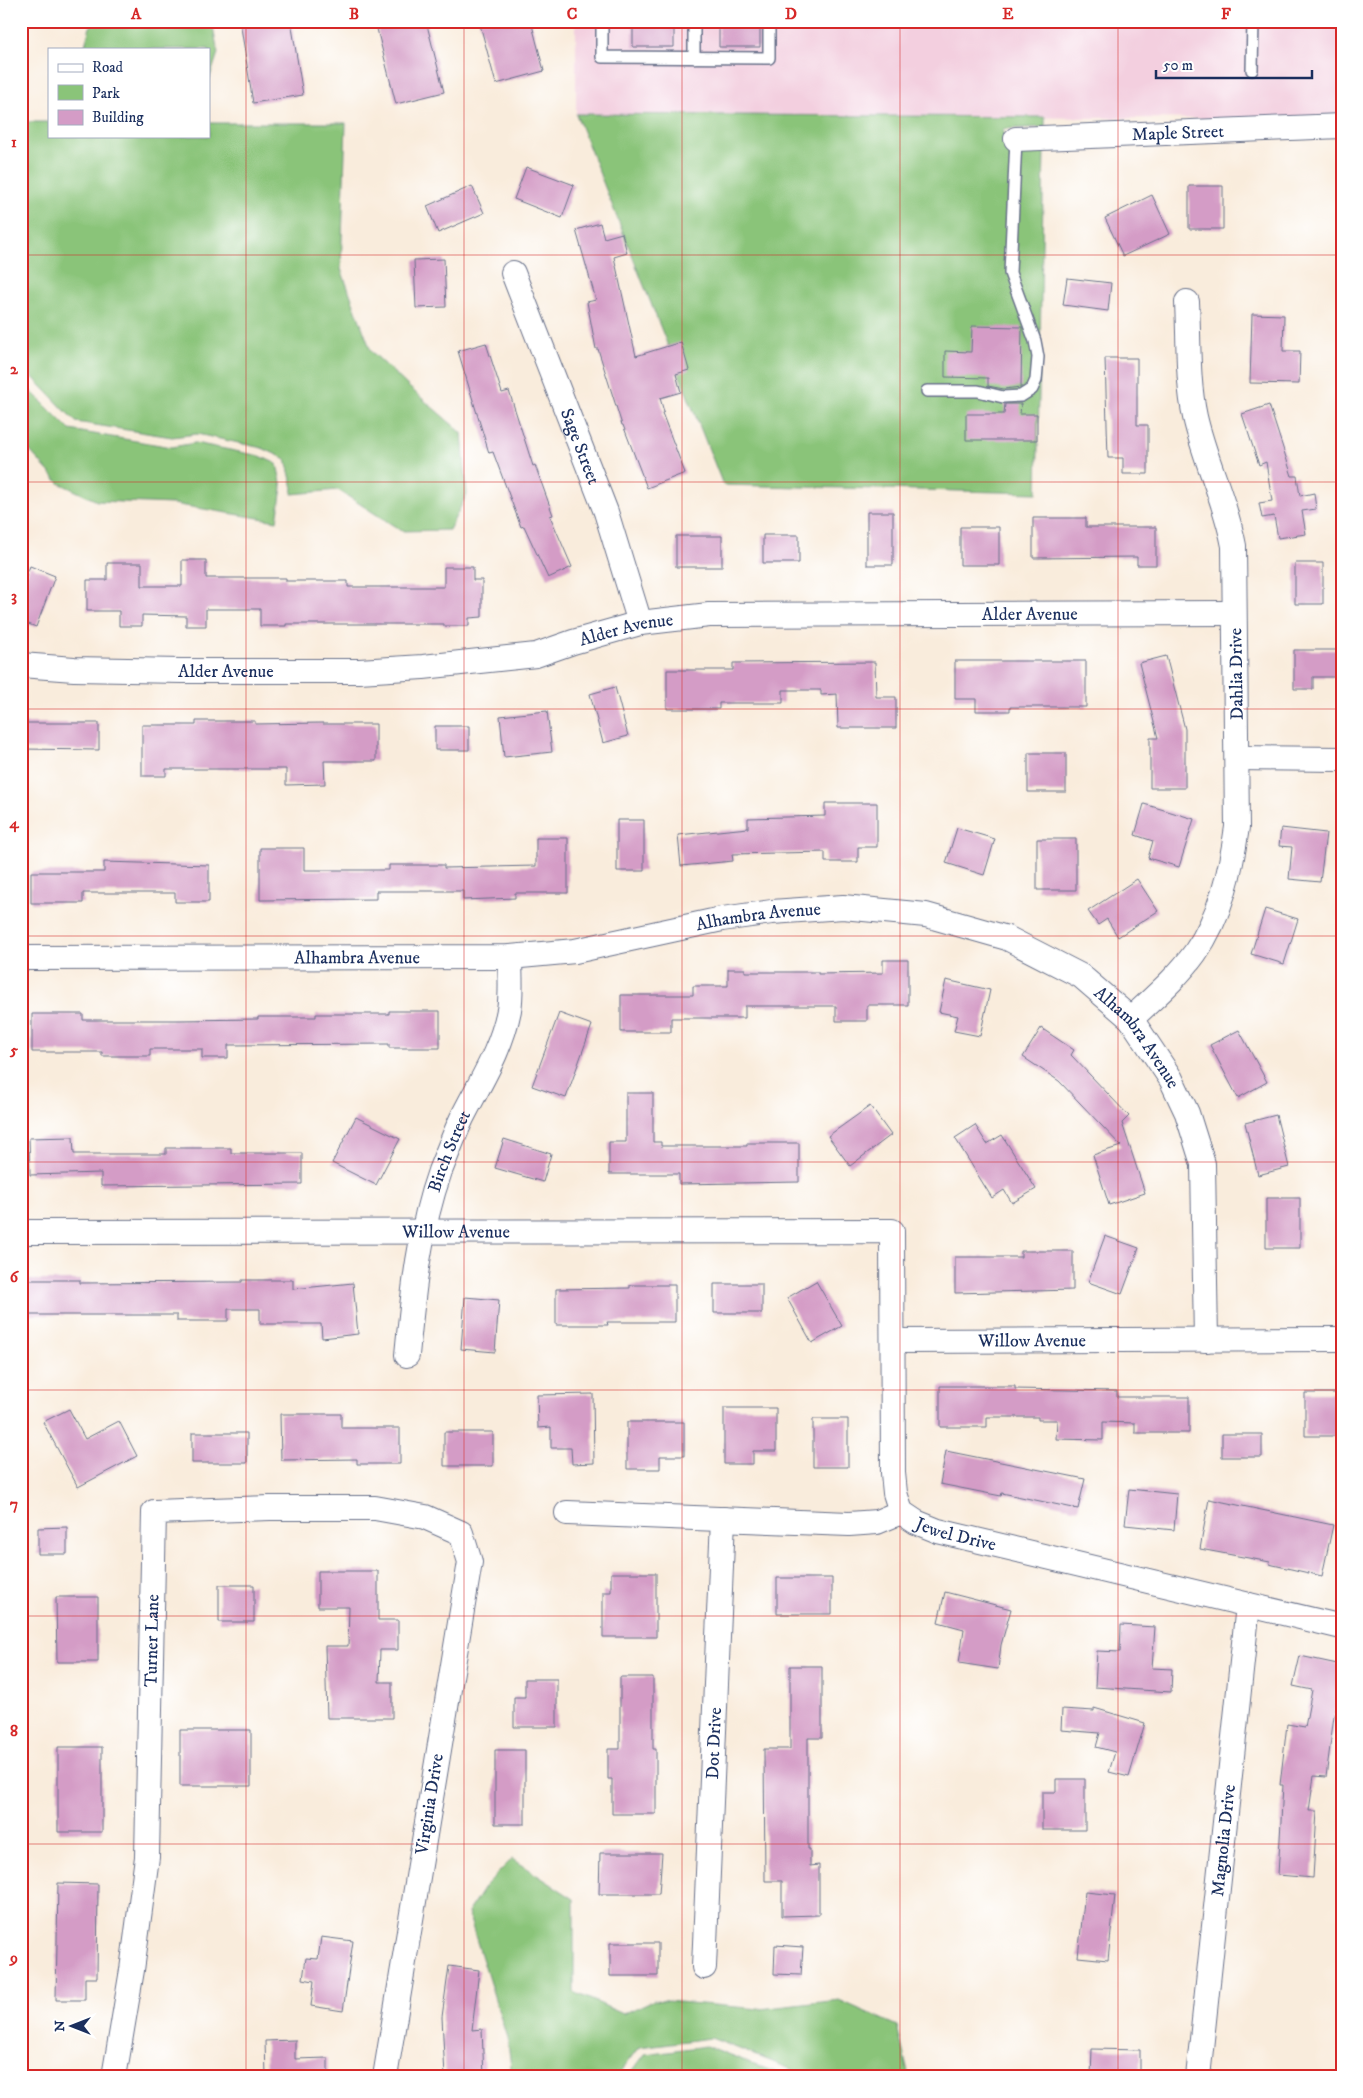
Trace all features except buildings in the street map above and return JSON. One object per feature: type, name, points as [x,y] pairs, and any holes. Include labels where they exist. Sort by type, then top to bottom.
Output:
[{"type":"street","name":"Maple Street","points":[[1016,139],[1342,126]]},
{"type":"street","name":"Sage Street","points":[[513,273],[606,512],[640,623]]},
{"type":"street","name":"Dahlia Drive","points":[[1131,1019],[1168,984],[1195,952],[1215,914],[1231,868],[1238,827],[1234,546],[1229,517],[1205,453],[1195,416],[1190,383],[1187,302]]},
{"type":"street","name":"Alder Avenue","points":[[21,665],[74,669],[181,672],[359,672],[536,655],[640,623],[709,615],[1234,613]]},
{"type":"street","points":[[1238,758],[1342,759]]},
{"type":"street","name":"Alhambra Avenue","points":[[21,958],[510,957],[575,951],[722,919],[772,912],[843,907],[926,915],[1006,938],[1081,976],[1131,1019],[1172,1079],[1187,1113],[1203,1164],[1206,1340]]},
{"type":"street","name":"Birch Street","points":[[407,1355],[413,1289],[423,1233],[440,1172],[462,1119],[495,1056],[509,1010],[510,957]]},
{"type":"street","name":"Willow Avenue","points":[[21,1232],[892,1231],[893,1341],[1342,1340]]},
{"type":"street","points":[[893,1341],[893,1473],[895,1493],[901,1512]]},
{"type":"street","name":"Turner Lane","points":[[114,2077],[132,1970],[147,1857],[154,1512],[270,1508],[375,1508],[425,1517],[461,1533]]},
{"type":"street","name":"Jewel Drive","points":[[567,1513],[848,1524],[877,1522],[901,1512],[916,1522],[938,1531],[1342,1627]]},
{"type":"street","name":"Dot Drive","points":[[704,1967],[724,1519]]},
{"type":"street","name":"Virginia Drive","points":[[385,2077],[470,1562],[461,1533]]},
{"type":"street","name":"Magnolia Drive","points":[[1198,2077],[1248,1605]]},
{"type":"lane","points":[[602,21],[602,57],[694,58],[769,58],[769,21]]},
{"type":"lane","points":[[694,21],[694,58]]},
{"type":"lane","points":[[1252,70],[1253,21]]},
{"type":"lane","points":[[927,391],[978,392],[1003,397],[1021,396],[1032,389],[1036,380],[1038,358],[1035,341],[1010,273],[1016,139]]},
{"type":"shaded area","points":[[576,21],[1342,21],[1342,115],[1247,119],[576,114]]},
{"type":"green space","points":[[97,21],[212,21],[218,53],[210,77],[210,48],[84,48],[90,27]]},
{"type":"green space","points":[[576,114],[1045,117],[1045,127],[1003,129],[1005,150],[1044,149],[1037,493],[723,485]]},
{"type":"green space","points":[[21,122],[48,122],[48,138],[210,138],[210,123],[346,123],[341,269],[371,351],[462,433],[467,494],[449,530],[402,531],[338,490],[292,494],[293,488],[286,459],[262,448],[197,434],[172,437],[76,422],[21,365]]},
{"type":"green space","points":[[21,381],[70,430],[172,447],[195,443],[260,456],[277,464],[282,487],[277,521],[173,504],[97,501],[59,483],[21,441]]},
{"type":"green space","points":[[512,1859],[574,1899],[574,1992],[623,2014],[654,2000],[760,2009],[839,2000],[897,2026],[909,2077],[799,2077],[796,2071],[711,2038],[639,2047],[616,2077],[512,2077],[508,2041],[468,1913],[485,1886]]},
{"type":"green space","points":[[706,2046],[788,2077],[628,2077],[645,2054]]}]
